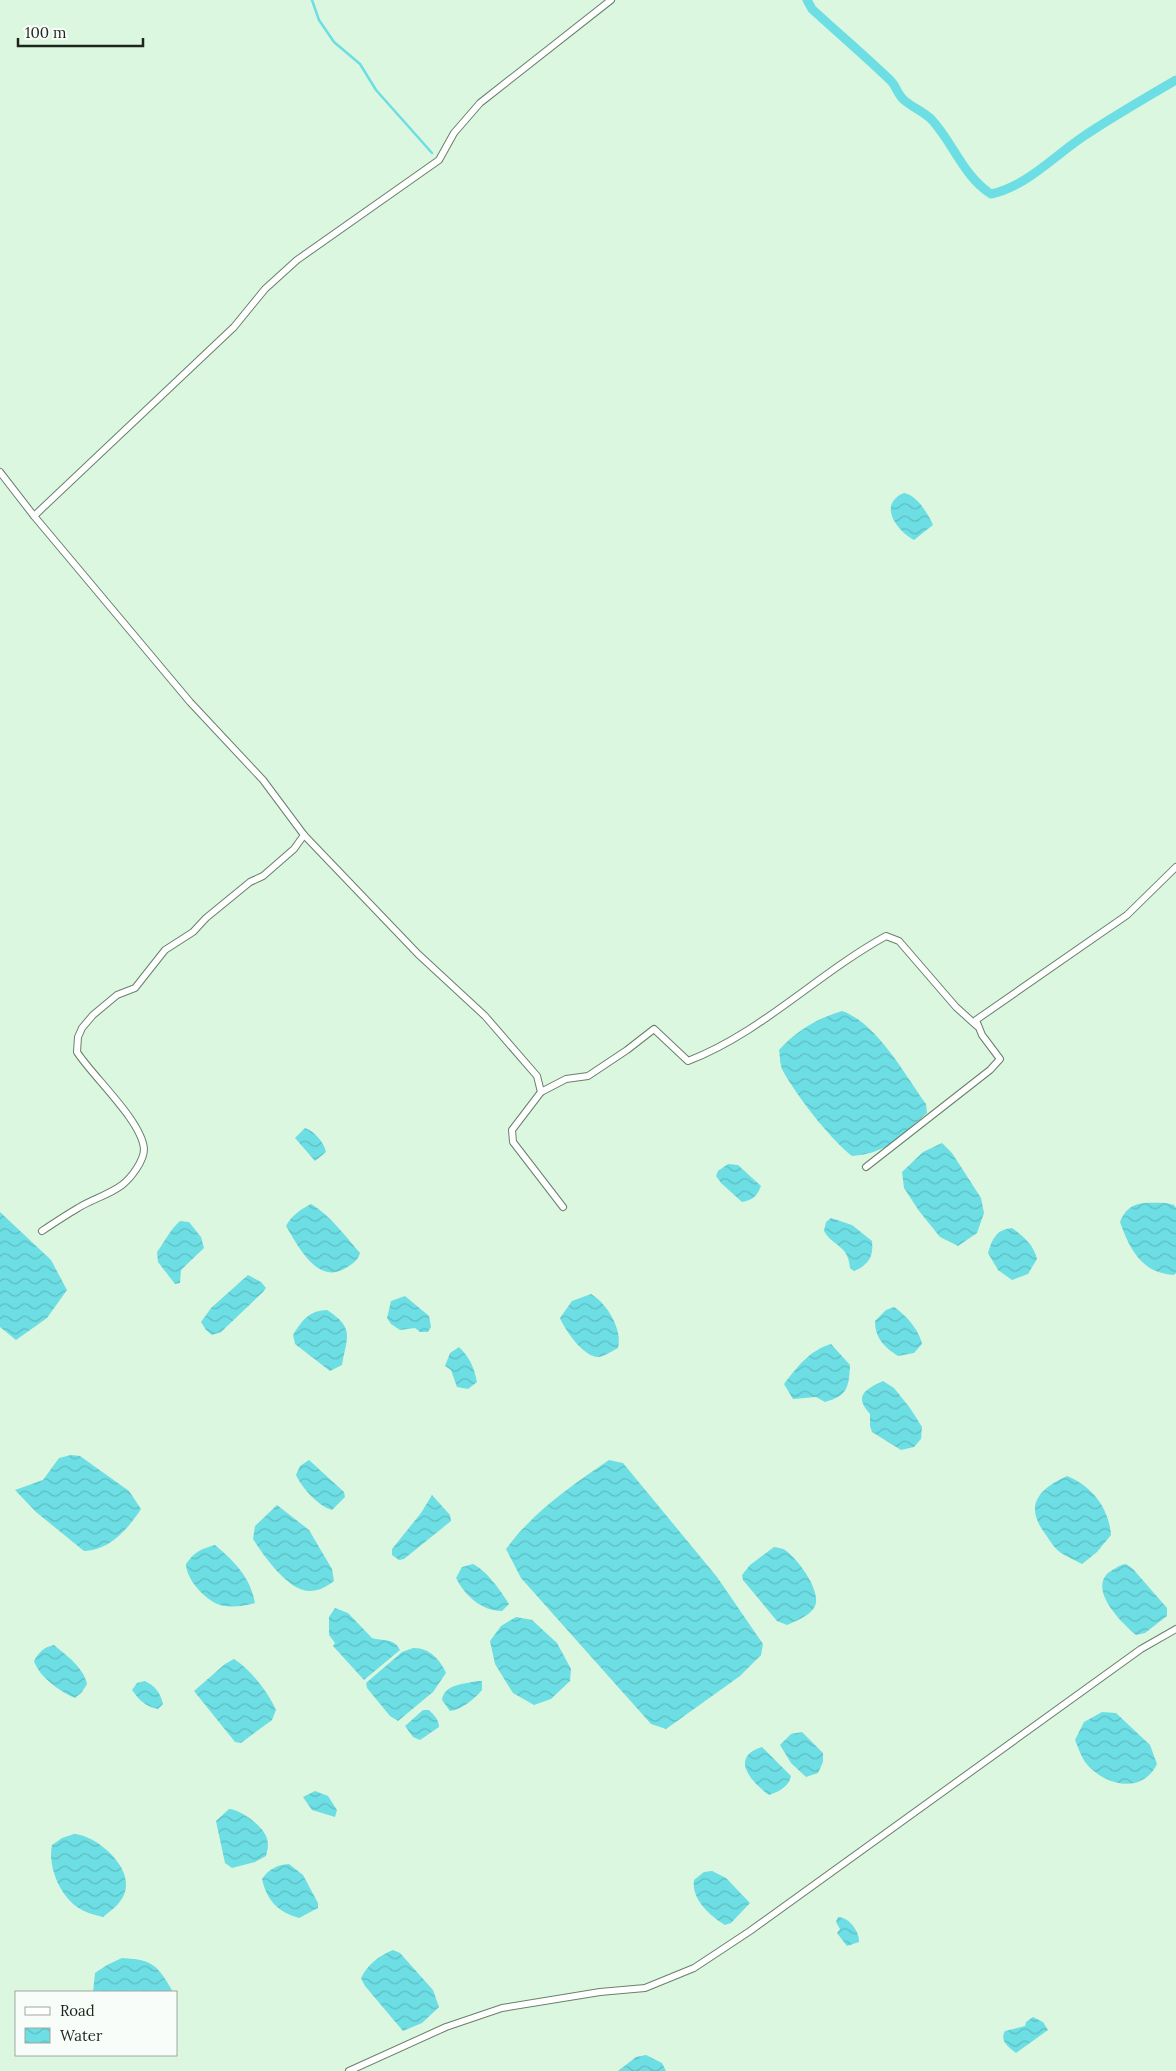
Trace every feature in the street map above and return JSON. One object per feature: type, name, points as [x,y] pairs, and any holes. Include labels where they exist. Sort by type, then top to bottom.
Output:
[{"type":"street","points":[[34,516],[234,327],[265,289],[297,260],[439,160],[454,133],[480,103],[611,0]]},
{"type":"street","points":[[0,472],[34,516],[190,702],[263,780],[304,835],[418,954],[485,1016],[537,1076],[541,1092]]},
{"type":"street","points":[[42,1231],[79,1207],[98,1200],[123,1184],[137,1167],[144,1151],[140,1134],[123,1109],[78,1052],[78,1037],[82,1028],[110,1001],[135,988],[143,981],[165,950],[193,932],[206,918],[250,882],[263,876],[294,849],[304,835]]},
{"type":"street","points":[[977,1026],[976,1020],[1126,915],[1176,867]]},
{"type":"street","points":[[563,1207],[513,1142],[512,1130],[541,1092],[566,1079],[588,1076],[654,1029],[688,1061],[716,1050],[797,997],[861,949],[886,936],[899,941],[956,1007],[977,1026],[1000,1059],[990,1070],[866,1167]]},
{"type":"street","points":[[349,2071],[446,2027],[502,2008],[600,1992],[645,1988],[694,1968],[750,1931],[1141,1649],[1176,1628]]},
{"type":"water","points":[[904,493],[909,494],[918,501],[933,525],[914,540],[901,530],[892,517],[892,504],[896,498]]},
{"type":"water","points":[[842,1011],[855,1017],[867,1027],[889,1051],[926,1104],[927,1113],[901,1136],[885,1147],[852,1156],[824,1128],[795,1091],[782,1069],[779,1050],[808,1026],[824,1017]]},
{"type":"water","points":[[305,1128],[318,1137],[325,1148],[326,1152],[315,1161],[295,1138]]},
{"type":"water","points":[[942,1143],[952,1153],[981,1198],[984,1213],[977,1233],[958,1246],[940,1237],[919,1211],[904,1188],[902,1172],[923,1152]]},
{"type":"water","points":[[728,1164],[738,1165],[761,1186],[754,1197],[742,1202],[721,1183],[716,1176],[718,1171]]},
{"type":"water","points":[[1144,1203],[1174,1205],[1176,1208],[1176,1273],[1174,1275],[1153,1270],[1145,1265],[1133,1251],[1120,1222],[1133,1206]]},
{"type":"water","points":[[311,1204],[331,1220],[360,1253],[356,1261],[344,1269],[334,1272],[325,1271],[317,1267],[309,1261],[286,1226],[297,1213]]},
{"type":"water","points":[[0,1212],[51,1260],[67,1290],[47,1318],[16,1340],[0,1327]]},
{"type":"water","points":[[831,1218],[852,1225],[872,1241],[871,1256],[859,1269],[854,1271],[850,1268],[849,1260],[844,1250],[832,1241],[824,1231],[826,1222]]},
{"type":"water","points":[[180,1221],[189,1222],[201,1237],[204,1248],[181,1270],[180,1283],[175,1284],[158,1262],[157,1252]]},
{"type":"water","points":[[1012,1228],[1028,1241],[1037,1259],[1028,1274],[1012,1280],[998,1270],[988,1253],[991,1243],[998,1233]]},
{"type":"water","points":[[248,1275],[261,1282],[266,1288],[221,1332],[212,1335],[201,1322],[211,1308]]},
{"type":"water","points":[[591,1294],[608,1310],[618,1333],[618,1348],[599,1357],[587,1353],[581,1348],[560,1318],[572,1301]]},
{"type":"water","points":[[405,1296],[429,1316],[431,1327],[428,1332],[420,1332],[415,1328],[400,1330],[391,1324],[387,1318],[391,1301]]},
{"type":"water","points":[[894,1307],[903,1314],[918,1333],[922,1344],[914,1353],[898,1356],[888,1349],[879,1337],[875,1321],[886,1310]]},
{"type":"water","points":[[327,1310],[342,1322],[347,1334],[342,1365],[330,1371],[295,1344],[293,1335],[300,1324],[311,1314]]},
{"type":"water","points":[[831,1344],[850,1365],[849,1380],[845,1390],[838,1397],[825,1402],[816,1397],[793,1399],[784,1384],[799,1365],[810,1355]]},
{"type":"water","points":[[459,1347],[471,1363],[477,1382],[468,1389],[457,1387],[451,1370],[445,1366],[450,1353]]},
{"type":"water","points":[[883,1381],[894,1388],[922,1427],[921,1439],[914,1447],[901,1450],[872,1432],[870,1414],[865,1408],[862,1398],[866,1391]]},
{"type":"water","points":[[71,1455],[80,1456],[129,1491],[141,1509],[117,1538],[93,1550],[84,1551],[36,1512],[15,1490],[43,1480],[59,1458]]},
{"type":"water","points":[[309,1460],[344,1492],[345,1497],[332,1510],[321,1505],[311,1496],[296,1475],[300,1466]]},
{"type":"water","points":[[609,1460],[623,1463],[717,1577],[763,1644],[761,1655],[740,1676],[666,1729],[651,1724],[521,1578],[506,1549],[541,1511],[567,1489]]},
{"type":"water","points":[[1067,1476],[1076,1480],[1098,1499],[1110,1525],[1111,1535],[1097,1552],[1082,1564],[1057,1549],[1039,1525],[1036,1516],[1035,1507],[1041,1493]]},
{"type":"water","points":[[432,1495],[450,1515],[451,1521],[404,1559],[399,1560],[392,1555],[392,1549],[421,1513]]},
{"type":"water","points":[[277,1505],[309,1530],[332,1569],[334,1581],[319,1589],[309,1591],[301,1589],[285,1579],[263,1554],[253,1539],[255,1526]]},
{"type":"water","points":[[215,1545],[241,1571],[253,1594],[255,1603],[244,1606],[224,1606],[211,1601],[194,1584],[186,1564],[198,1552]]},
{"type":"water","points":[[774,1547],[785,1550],[796,1560],[808,1576],[815,1594],[816,1602],[812,1611],[787,1625],[777,1621],[743,1580],[742,1575],[750,1565]]},
{"type":"water","points":[[473,1564],[488,1576],[509,1604],[502,1611],[481,1605],[469,1596],[460,1585],[456,1578],[462,1567]]},
{"type":"water","points":[[1126,1564],[1133,1569],[1167,1608],[1167,1616],[1145,1633],[1136,1635],[1116,1615],[1102,1589],[1103,1580],[1108,1573]]},
{"type":"water","points":[[335,1608],[348,1613],[372,1638],[395,1643],[400,1650],[364,1680],[333,1646],[335,1643],[329,1635],[329,1617]]},
{"type":"water","points":[[516,1617],[532,1620],[557,1643],[571,1669],[570,1681],[551,1699],[534,1705],[513,1693],[495,1664],[490,1641],[501,1626]]},
{"type":"water","points":[[54,1645],[74,1662],[85,1678],[87,1684],[75,1698],[57,1688],[45,1678],[34,1661],[42,1650]]},
{"type":"water","points":[[413,1648],[424,1650],[433,1655],[446,1673],[433,1692],[398,1721],[390,1716],[367,1688],[366,1683],[402,1652]]},
{"type":"water","points":[[234,1659],[247,1669],[258,1682],[276,1710],[272,1720],[241,1743],[235,1742],[194,1691],[225,1664]]},
{"type":"water","points":[[145,1681],[152,1685],[159,1693],[163,1704],[158,1709],[150,1707],[143,1702],[132,1690],[137,1683]]},
{"type":"water","points":[[482,1681],[482,1690],[467,1704],[450,1711],[442,1700],[447,1691],[456,1686]]},
{"type":"water","points":[[423,1710],[429,1710],[433,1714],[439,1727],[420,1740],[413,1737],[405,1726]]},
{"type":"water","points":[[1102,1712],[1116,1713],[1150,1745],[1157,1764],[1150,1774],[1142,1780],[1122,1784],[1112,1781],[1102,1777],[1085,1762],[1075,1740],[1084,1722]]},
{"type":"water","points":[[802,1732],[823,1753],[823,1762],[818,1773],[806,1777],[791,1763],[780,1745],[791,1734]]},
{"type":"water","points":[[762,1747],[791,1776],[786,1786],[769,1795],[750,1777],[746,1770],[745,1763],[747,1757],[752,1751]]},
{"type":"water","points":[[315,1791],[328,1796],[337,1810],[335,1817],[312,1810],[303,1797]]},
{"type":"water","points":[[229,1809],[244,1815],[264,1832],[268,1844],[266,1856],[255,1862],[232,1868],[225,1863],[216,1821]]},
{"type":"water","points":[[74,1834],[91,1839],[100,1845],[109,1852],[122,1868],[125,1877],[125,1891],[118,1904],[103,1917],[86,1912],[69,1900],[54,1873],[51,1854],[52,1845],[62,1838]]},
{"type":"water","points":[[289,1864],[303,1875],[318,1903],[318,1908],[299,1918],[279,1909],[274,1904],[267,1894],[262,1879],[274,1868]]},
{"type":"water","points":[[712,1871],[726,1878],[750,1903],[731,1923],[725,1925],[708,1912],[695,1894],[694,1880],[704,1872]]},
{"type":"water","points":[[838,1917],[850,1922],[858,1934],[859,1942],[847,1946],[837,1933],[840,1929],[836,1922]]},
{"type":"water","points":[[393,1950],[400,1953],[433,1990],[439,2007],[422,2023],[403,2031],[365,1986],[361,1978],[374,1961]]},
{"type":"water","points":[[122,1958],[141,1960],[154,1966],[172,1991],[93,1991],[95,1973]]},
{"type":"water","points":[[1033,2017],[1043,2022],[1048,2030],[1016,2053],[1004,2041],[1003,2035],[1005,2031],[1025,2026],[1026,2022]]},
{"type":"water","points":[[646,2055],[662,2063],[666,2071],[618,2071],[636,2057]]},
{"type":"waterway","points":[[312,0],[319,20],[334,42],[360,64],[376,90],[432,153]]},
{"type":"waterway","points":[[807,0],[812,9],[891,81],[904,100],[932,120],[973,178],[991,194],[1004,190],[1040,170],[1084,136],[1176,80]]}]
